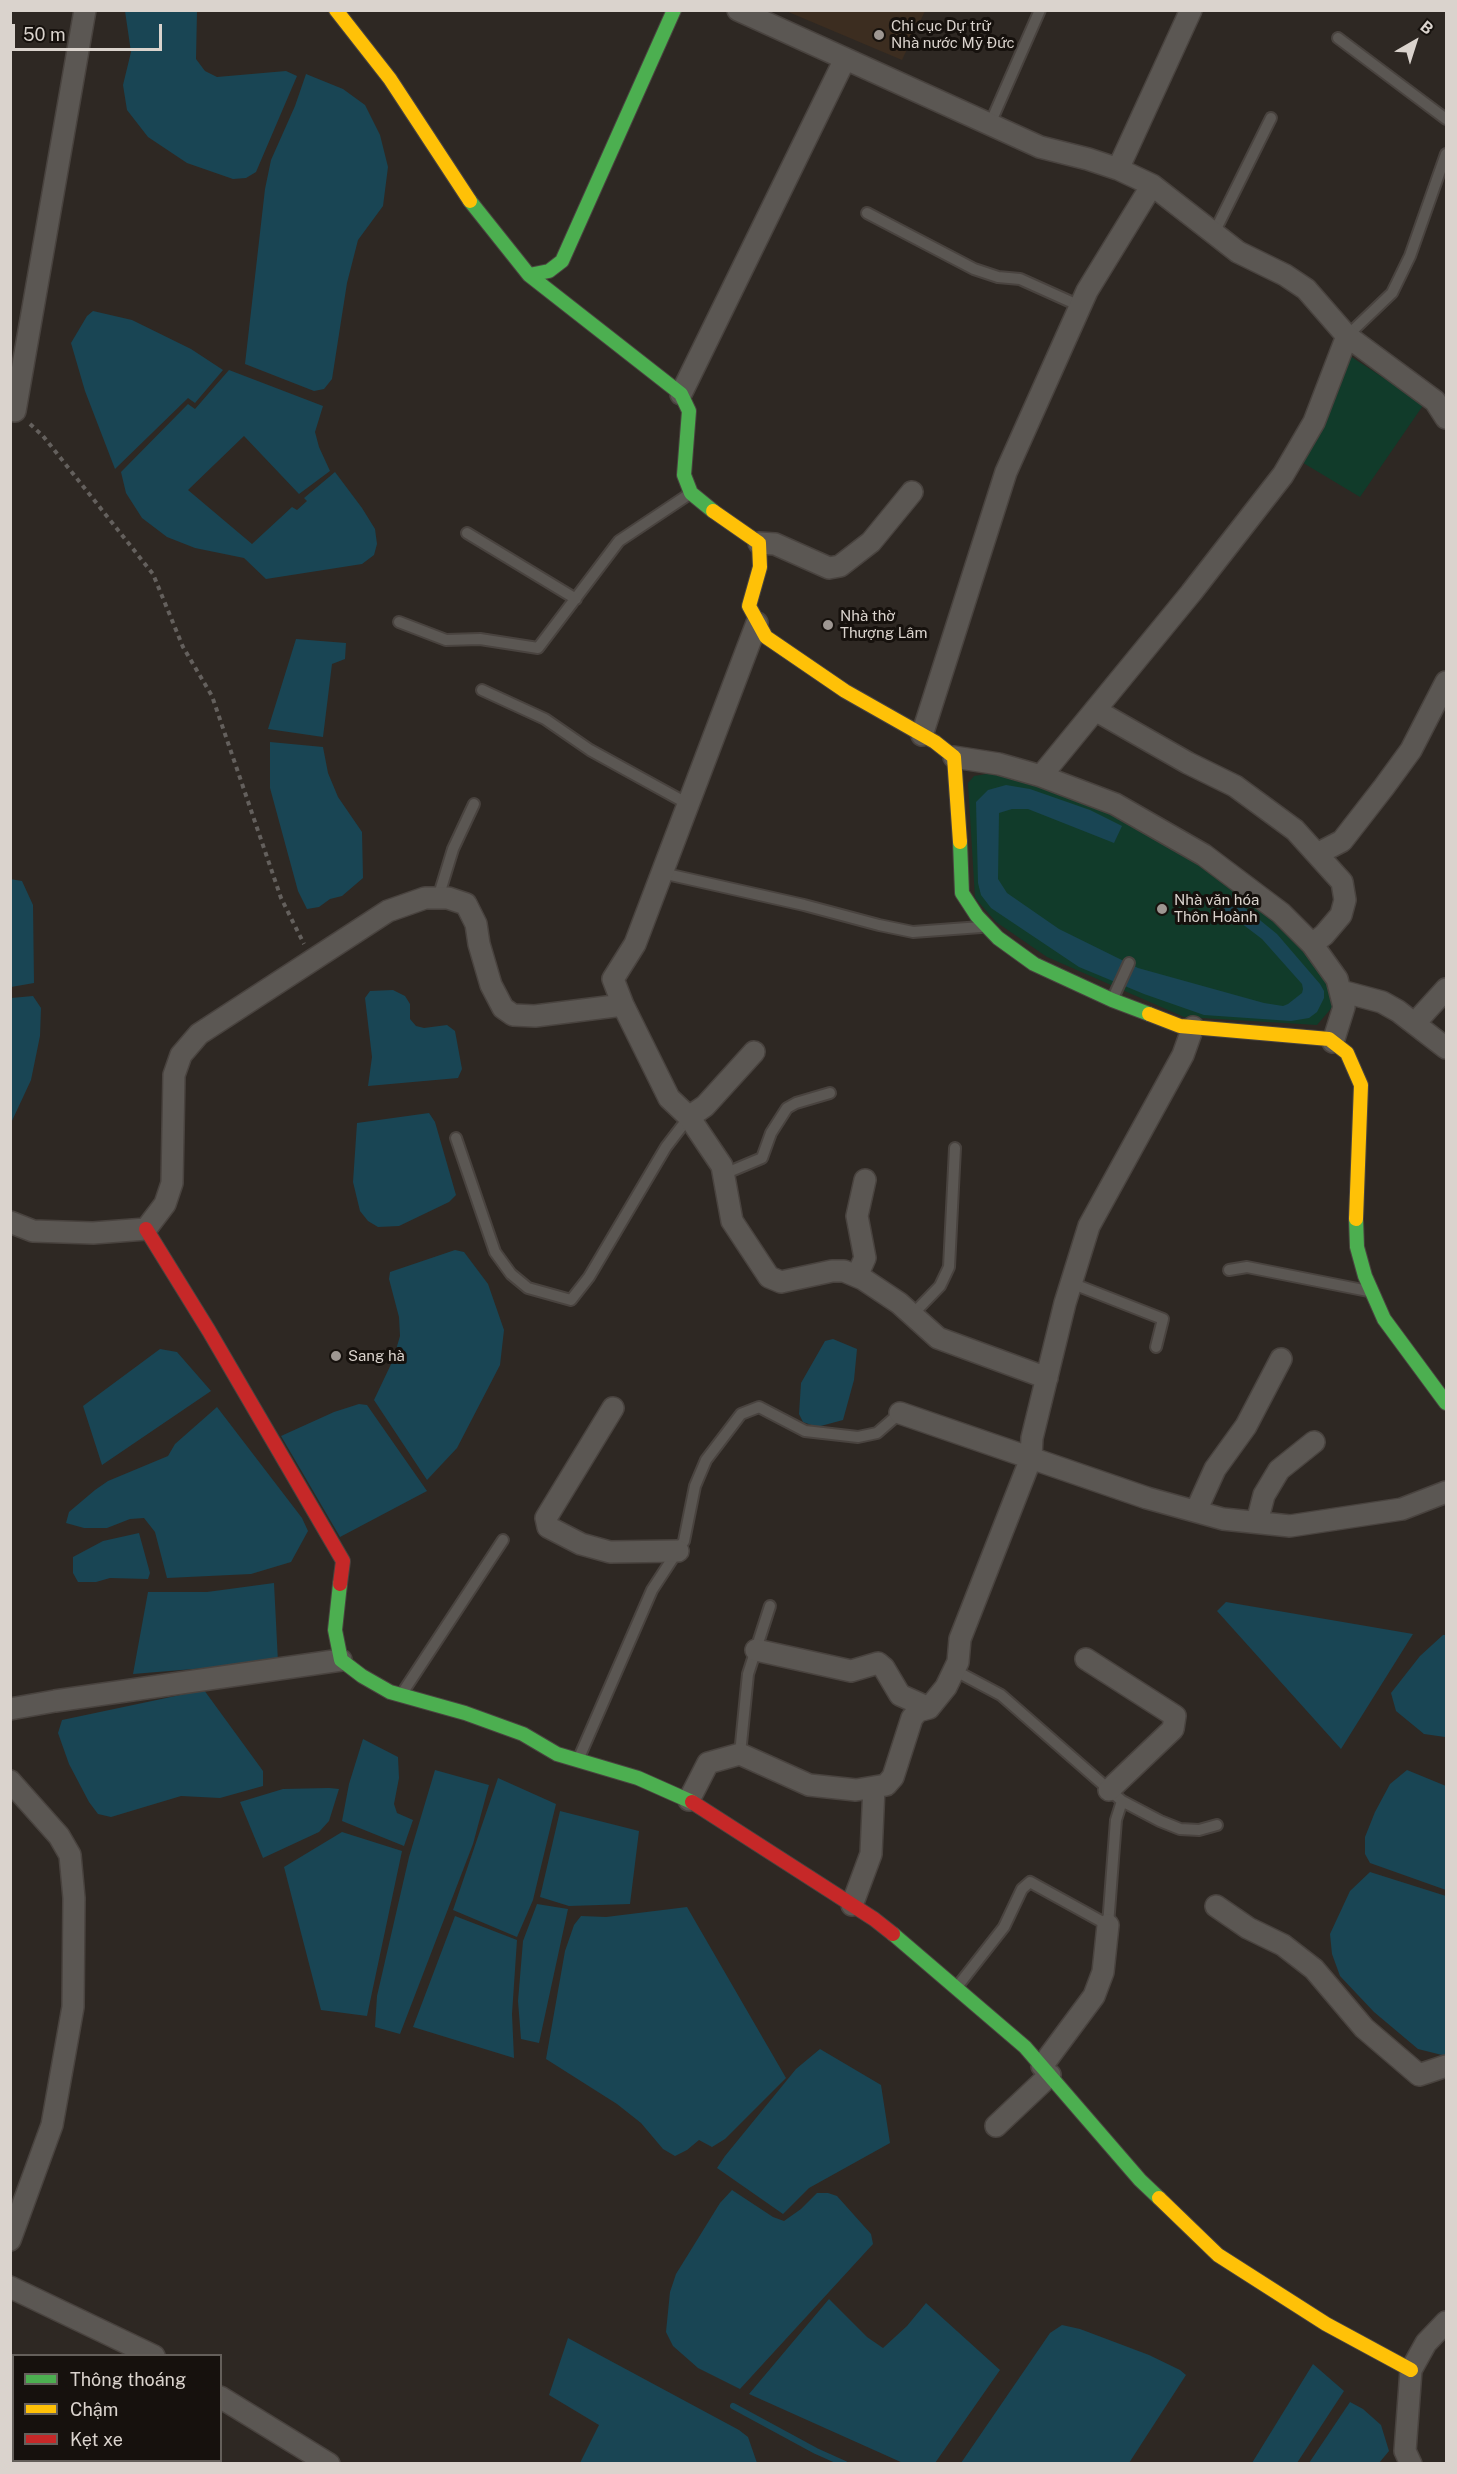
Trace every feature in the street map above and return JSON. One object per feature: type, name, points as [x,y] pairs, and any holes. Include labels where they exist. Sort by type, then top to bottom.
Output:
[{"type":"street","points":[[15,411],[85,10]]},
{"type":"street","points":[[336,10],[390,79],[466,196],[529,275],[681,394],[688,411],[684,475],[691,493],[731,525],[759,543],[775,544],[829,568],[840,566],[871,542],[912,492]]},
{"type":"street","points":[[529,275],[549,271],[562,261],[674,10]]},
{"type":"street","points":[[738,10],[1040,147],[1118,169],[1152,185],[1238,252],[1306,289],[1347,336],[1434,401],[1446,418]]},
{"type":"street","points":[[1118,169],[1191,10]]},
{"type":"street","points":[[681,394],[845,59]]},
{"type":"street","points":[[922,735],[1006,472],[1087,291],[1152,185]]},
{"type":"street","points":[[1041,776],[1191,593],[1283,475],[1314,422],[1347,336]]},
{"type":"street","points":[[759,543],[760,567],[749,606],[766,638],[845,691],[922,735],[954,758],[999,764],[1041,776],[1115,804],[1204,855],[1281,913],[1312,944],[1337,979],[1344,1007],[1333,1042]]},
{"type":"street","points":[[757,623],[635,944],[613,979],[623,1005],[669,1098],[689,1117],[722,1166],[732,1221],[769,1277],[781,1282],[832,1271],[844,1271],[857,1276],[898,1303],[938,1338],[1047,1378]]},
{"type":"street","points":[[1317,854],[1342,841],[1384,787],[1411,750],[1446,682]]},
{"type":"street","points":[[1095,710],[1188,763],[1235,786],[1295,830],[1342,882],[1345,900],[1341,915],[1324,935],[1312,944]]},
{"type":"street","points":[[954,758],[959,808],[962,893],[998,938],[1034,963],[1114,994],[1180,1026],[1329,1039],[1347,1053],[1361,1084],[1356,1209],[1357,1247],[1365,1276],[1384,1318],[1446,1403]]},
{"type":"street","points":[[10,1222],[33,1232],[93,1233],[146,1229],[165,1204],[172,1183],[174,1075],[182,1055],[199,1034],[388,911],[425,898],[466,903],[476,924],[479,944],[491,985],[502,1008],[513,1015],[535,1016],[623,1005]]},
{"type":"street","points":[[1415,1023],[1446,989]]},
{"type":"street","points":[[1341,991],[1382,1002],[1415,1023],[1446,1048]]},
{"type":"street","points":[[689,1800],[708,1763],[740,1754],[809,1785],[856,1790],[886,1785],[893,1777],[912,1718],[918,1711],[929,1708],[946,1687],[958,1662],[960,1639],[1031,1458],[1032,1438],[1047,1378],[1071,1283],[1089,1226],[1183,1055],[1193,1028]]},
{"type":"street","points":[[689,1117],[705,1106],[754,1052]]},
{"type":"street","points":[[857,1276],[865,1258],[857,1216],[865,1180]]},
{"type":"street","points":[[146,1229],[209,1331],[343,1561],[335,1630],[341,1660],[362,1676],[390,1692],[465,1713],[523,1734],[557,1754],[638,1778],[689,1800],[874,1919],[1025,2047],[1140,2180],[1218,2255],[1326,2324],[1411,2370]]},
{"type":"street","points":[[1196,1511],[1215,1468],[1246,1426],[1281,1359]]},
{"type":"street","points":[[613,1408],[546,1518],[548,1527],[581,1544],[610,1552],[678,1551]]},
{"type":"street","points":[[900,1413],[1147,1498],[1223,1519],[1290,1526],[1402,1509],[1446,1492]]},
{"type":"street","points":[[1257,1522],[1263,1495],[1279,1470],[1314,1442]]},
{"type":"street","points":[[756,1650],[851,1671],[878,1663],[884,1668],[900,1695],[929,1708]]},
{"type":"street","points":[[1086,1659],[1175,1716],[1173,1730],[1116,1796]]},
{"type":"street","points":[[10,1709],[341,1660]]},
{"type":"street","points":[[10,1781],[59,1836],[70,1855],[74,1909],[73,2007],[52,2125],[10,2240]]},
{"type":"street","points":[[852,1905],[871,1854],[873,1787]]},
{"type":"street","points":[[1216,1906],[1248,1928],[1283,1945],[1314,1969],[1364,2028],[1419,2074],[1446,2066]]},
{"type":"street","points":[[996,2126],[1046,2070],[1095,1996],[1103,1972],[1108,1925]]},
{"type":"street","points":[[10,2287],[152,2354]]},
{"type":"street","points":[[1411,2463],[1405,2451],[1411,2370],[1426,2343],[1446,2322]]},
{"type":"street","points":[[222,2398],[329,2463]]},
{"type":"lane","points":[[990,124],[1040,10]]},
{"type":"lane","points":[[1338,38],[1446,119]]},
{"type":"lane","points":[[1214,233],[1271,118]]},
{"type":"lane","points":[[1347,336],[1392,293],[1410,256],[1446,154]]},
{"type":"lane","points":[[867,213],[974,269],[998,278],[1020,279],[1080,306]]},
{"type":"lane","points":[[399,622],[446,640],[480,639],[538,648],[619,541],[691,493]]},
{"type":"lane","points":[[467,533],[576,598]]},
{"type":"lane","points":[[482,690],[545,719],[590,750],[688,804]]},
{"type":"lane","points":[[438,898],[453,849],[474,804]]},
{"type":"lane","points":[[662,873],[804,905],[879,926],[913,932],[987,926]]},
{"type":"lane","points":[[1114,994],[1129,963]]},
{"type":"lane","points":[[724,1174],[762,1158],[771,1133],[786,1108],[830,1093]]},
{"type":"lane","points":[[456,1138],[495,1252],[511,1274],[528,1288],[570,1300],[589,1276],[666,1147],[689,1117]]},
{"type":"lane","points":[[912,1316],[940,1286],[949,1267],[955,1148]]},
{"type":"lane","points":[[1229,1270],[1247,1268],[1371,1292]]},
{"type":"lane","points":[[1071,1283],[1163,1319],[1156,1347]]},
{"type":"lane","points":[[578,1760],[652,1590],[684,1541],[695,1486],[706,1460],[741,1414],[759,1407],[805,1431],[858,1437],[877,1433],[900,1413]]},
{"type":"lane","points":[[401,1695],[503,1540]]},
{"type":"lane","points":[[740,1754],[748,1674],[770,1606]]},
{"type":"lane","points":[[954,1670],[1001,1695],[1116,1796],[1160,1821],[1180,1829],[1199,1830],[1217,1825]]},
{"type":"lane","points":[[957,1987],[1004,1927],[1022,1889],[1030,1882],[1108,1925],[1116,1796]]},
{"type":"path","points":[[15,411],[43,436],[153,574],[183,647],[212,696],[281,898],[312,960]]},
{"type":"shaded area","name":"Chi cục Dự trữ Nhà nước Mỹ Đức","points":[[786,11],[925,11],[902,60]]},
{"type":"green space","points":[[1350,356],[1424,404],[1360,497],[1300,461]]},
{"type":"green space","points":[[993,773],[1043,782],[1130,820],[1203,863],[1276,923],[1319,966],[1330,984],[1334,1005],[1317,1025],[1184,1017],[1047,957],[996,922],[975,898],[968,783],[974,776]]},
{"type":"water","points":[[125,11],[197,11],[196,59],[205,71],[217,77],[286,71],[297,76],[256,172],[246,178],[233,179],[187,163],[148,137],[127,110],[123,85],[131,52]]},
{"type":"water","points":[[306,74],[343,89],[365,105],[380,135],[388,167],[383,206],[358,240],[347,283],[332,379],[324,389],[314,391],[245,364],[265,189],[271,160],[295,106]]},
{"type":"water","points":[[93,311],[132,320],[191,349],[223,370],[195,403],[188,398],[115,469],[85,391],[71,343],[87,316]]},
{"type":"water","points":[[229,370],[323,406],[315,432],[330,471],[299,494],[244,436],[188,490],[252,544],[292,507],[297,510],[307,501],[304,498],[335,472],[375,529],[377,544],[374,555],[362,564],[266,579],[244,558],[195,548],[167,537],[142,518],[126,493],[121,472],[188,404],[195,409]]},
{"type":"water","points":[[296,639],[346,643],[345,659],[332,664],[323,737],[268,729]]},
{"type":"water","points":[[270,742],[323,747],[328,773],[338,797],[362,832],[363,878],[342,896],[330,899],[319,907],[307,909],[298,891],[270,788]]},
{"type":"water","points":[[1006,785],[1030,789],[1090,810],[1122,826],[1114,843],[1028,809],[1012,809],[999,813],[998,879],[1007,893],[1059,929],[1138,968],[1264,1003],[1283,1006],[1288,1004],[1302,993],[1302,984],[1262,939],[1220,907],[1229,895],[1277,934],[1320,984],[1324,991],[1324,998],[1317,1012],[1309,1018],[1291,1021],[1204,1015],[1144,994],[1079,967],[991,908],[981,895],[978,883],[976,802],[988,790]]},
{"type":"water","points":[[10,879],[22,881],[33,905],[34,983],[11,987]]},
{"type":"water","points":[[393,990],[405,996],[410,1004],[410,1019],[416,1026],[424,1028],[447,1025],[455,1031],[462,1069],[458,1078],[368,1086],[372,1057],[365,998],[370,991]]},
{"type":"water","points":[[33,996],[41,1008],[40,1036],[31,1080],[11,1123],[11,998]]},
{"type":"water","points":[[429,1113],[435,1122],[456,1195],[449,1202],[399,1226],[378,1227],[368,1221],[360,1211],[353,1182],[357,1123]]},
{"type":"water","points":[[455,1250],[464,1252],[488,1284],[504,1330],[500,1365],[457,1448],[427,1480],[374,1400],[393,1360],[400,1336],[399,1317],[389,1279],[390,1272]]},
{"type":"water","points":[[833,1339],[857,1349],[854,1380],[843,1420],[817,1427],[803,1422],[799,1414],[801,1383],[825,1341]]},
{"type":"water","points":[[160,1349],[177,1352],[211,1391],[102,1465],[83,1406]]},
{"type":"water","points":[[359,1404],[367,1405],[427,1491],[340,1537],[281,1436],[334,1412]]},
{"type":"water","points":[[217,1407],[302,1518],[308,1531],[291,1562],[251,1574],[167,1578],[155,1532],[144,1518],[130,1519],[107,1528],[84,1528],[66,1523],[69,1512],[108,1481],[168,1456],[175,1444]]},
{"type":"water","points":[[139,1533],[150,1573],[148,1579],[110,1578],[96,1582],[78,1582],[73,1573],[73,1557],[103,1541]]},
{"type":"water","points":[[274,1583],[278,1662],[133,1674],[148,1592],[207,1592]]},
{"type":"water","points":[[1226,1602],[1413,1634],[1341,1749],[1217,1611]]},
{"type":"water","points":[[1443,1635],[1446,1635],[1445,1737],[1424,1734],[1396,1711],[1391,1693],[1420,1656]]},
{"type":"water","points":[[204,1690],[263,1771],[263,1786],[220,1798],[181,1796],[111,1817],[98,1814],[69,1764],[58,1733],[62,1720]]},
{"type":"water","points":[[363,1739],[398,1757],[399,1778],[394,1804],[397,1813],[413,1820],[404,1846],[342,1821],[349,1784]]},
{"type":"water","points":[[435,1770],[489,1785],[473,1844],[400,2034],[375,2027],[377,1996],[409,1857]]},
{"type":"water","points":[[1407,1770],[1446,1786],[1446,1890],[1370,1863],[1365,1854],[1365,1837],[1375,1812],[1390,1784]]},
{"type":"water","points":[[498,1778],[556,1804],[533,1900],[517,1937],[453,1910]]},
{"type":"water","points":[[283,1789],[339,1789],[329,1821],[319,1832],[263,1858],[240,1802]]},
{"type":"water","points":[[560,1811],[639,1831],[630,1904],[569,1906],[540,1897]]},
{"type":"water","points":[[342,1832],[402,1851],[367,2016],[321,2010],[284,1867]]},
{"type":"water","points":[[1370,1872],[1446,1896],[1446,2056],[1418,2049],[1374,2012],[1340,1976],[1332,1954],[1330,1934],[1350,1891]]},
{"type":"water","points":[[537,1904],[568,1909],[539,2043],[521,2039],[518,2001],[523,1941]]},
{"type":"water","points":[[687,1907],[786,2078],[725,2139],[712,2147],[699,2140],[675,2156],[663,2149],[641,2123],[617,2104],[546,2059],[565,1951],[574,1925],[581,1916],[606,1917]]},
{"type":"water","points":[[455,1916],[517,1940],[512,2014],[514,2058],[413,2027]]},
{"type":"water","points":[[820,2049],[881,2085],[890,2143],[809,2188],[783,2214],[717,2168],[796,2069]]},
{"type":"water","points":[[732,2190],[773,2217],[784,2221],[801,2209],[817,2193],[837,2196],[871,2234],[873,2244],[740,2389],[698,2368],[673,2346],[666,2332],[670,2292],[676,2274],[720,2203]]},
{"type":"water","points":[[829,2299],[867,2337],[883,2348],[907,2326],[926,2303],[1000,2370],[935,2463],[903,2463],[749,2394]]},
{"type":"water","points":[[1062,2325],[1080,2329],[1149,2355],[1186,2375],[1129,2463],[961,2463],[1050,2333]]},
{"type":"water","points":[[568,2338],[739,2430],[748,2437],[757,2463],[580,2463],[599,2425],[549,2395]]},
{"type":"water","points":[[1313,2364],[1344,2391],[1297,2463],[1252,2463]]},
{"type":"water","points":[[1350,2402],[1363,2409],[1381,2425],[1389,2451],[1379,2463],[1309,2463]]},
{"type":"waterway","points":[[733,2406],[845,2464]]},
{"type":"traffic: fast","points":[[529,275],[549,271],[562,261],[674,10]]},
{"type":"traffic: fast","points":[[470,201],[529,275],[681,394],[689,411],[684,475],[691,493],[713,511]]},
{"type":"traffic: fast","points":[[960,842],[962,893],[977,916],[998,938],[1034,964],[1112,1000],[1149,1014]]},
{"type":"traffic: fast","points":[[1356,1219],[1357,1247],[1365,1276],[1384,1319],[1446,1403]]},
{"type":"traffic: fast","points":[[340,1584],[335,1630],[341,1660],[362,1676],[390,1692],[465,1713],[523,1734],[557,1754],[638,1778],[692,1802]]},
{"type":"traffic: fast","points":[[893,1934],[1025,2047],[1140,2180],[1159,2198]]},
{"type":"traffic: slow","points":[[336,10],[390,79],[470,201]]},
{"type":"traffic: slow","points":[[713,511],[759,543],[760,567],[749,606],[766,637],[845,691],[935,742],[954,757],[960,842]]},
{"type":"traffic: slow","points":[[1149,1014],[1180,1026],[1329,1039],[1347,1053],[1361,1085],[1356,1219]]},
{"type":"traffic: slow","points":[[1159,2198],[1218,2255],[1326,2324],[1411,2370]]},
{"type":"traffic: jam","points":[[146,1229],[209,1331],[343,1561],[340,1584]]},
{"type":"traffic: jam","points":[[692,1802],[874,1919],[893,1934]]},
{"type":"place","name":"Chi cục Dự trữ Nhà nước Mỹ Đức","points":[[879,35]]},
{"type":"place","name":"Nhà thờ Thượng Lâm","points":[[828,625]]},
{"type":"place","name":"Nhà văn hóa Thôn Hoành","points":[[1162,909]]},
{"type":"place","name":"Sang hà","points":[[336,1356]]}]
